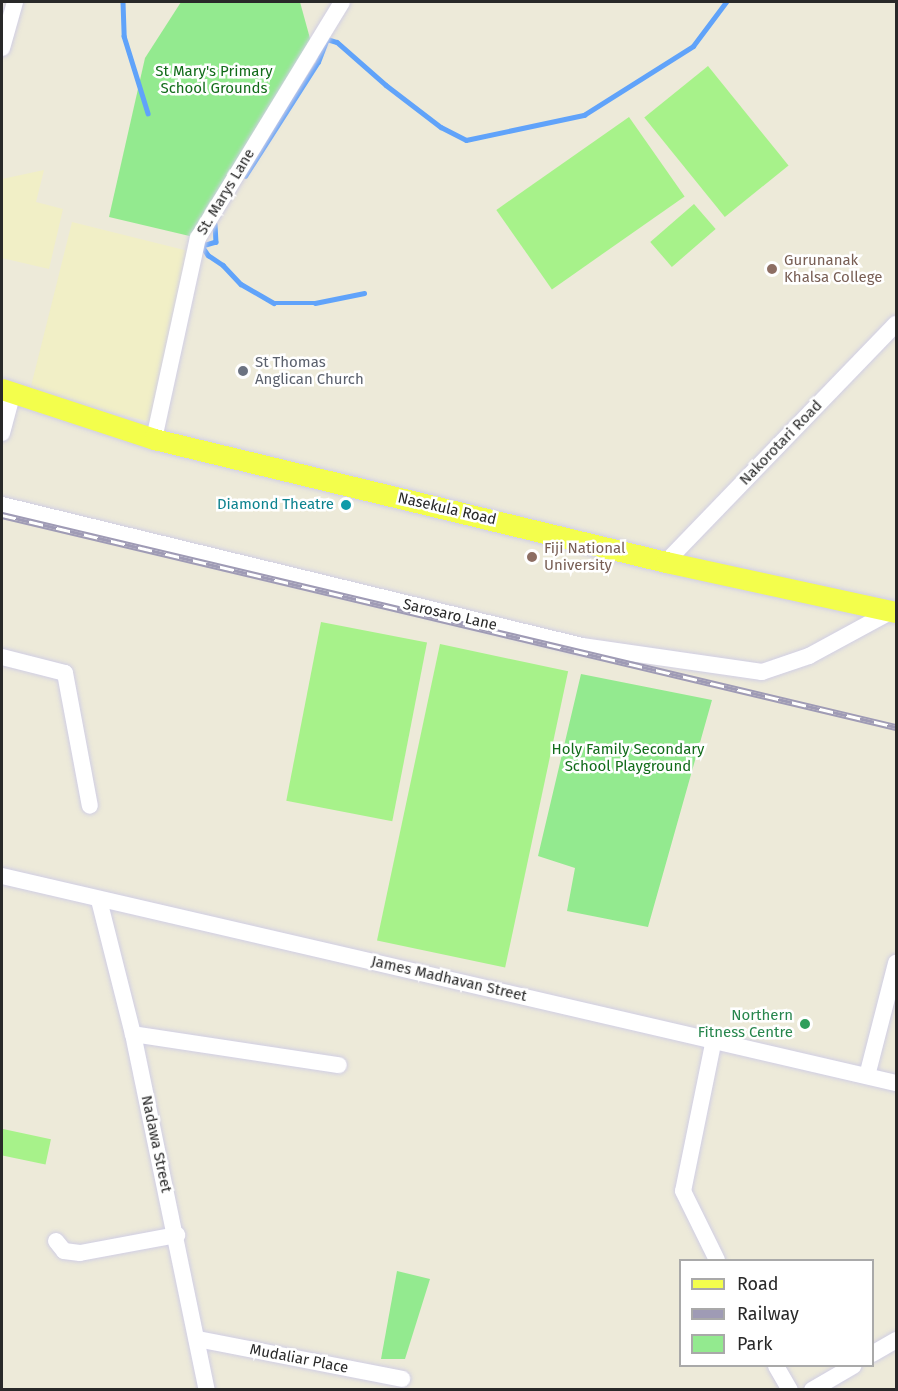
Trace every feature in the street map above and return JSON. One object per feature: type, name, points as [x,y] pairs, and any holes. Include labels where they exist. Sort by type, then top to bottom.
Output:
[{"type":"main road","name":"Nasekula Road","points":[[7,391],[154,439],[666,562],[894,612]]},
{"type":"street","points":[[2,48],[15,2]]},
{"type":"street","name":"St. Marys Lane","points":[[154,439],[198,238],[342,2]]},
{"type":"street","name":"Nakorotari Road","points":[[666,562],[897,324]]},
{"type":"street","points":[[2,433],[7,391]]},
{"type":"street","name":"Sarosaro Lane","points":[[2,505],[582,646],[762,672],[809,656],[894,612]]},
{"type":"street","points":[[2,657],[65,673],[90,806]]},
{"type":"street","name":"James Madhavan Street","points":[[2,876],[897,1083]]},
{"type":"street","name":"Nadawa Street","points":[[99,900],[133,1034],[177,1235],[207,1389]]},
{"type":"street","points":[[867,1076],[897,963]]},
{"type":"street","points":[[133,1034],[339,1065]]},
{"type":"street","points":[[714,1039],[682,1191],[716,1259]]},
{"type":"street","points":[[56,1241],[64,1251],[80,1253],[177,1235]]},
{"type":"street","name":"Mudaliar Place","points":[[197,1339],[402,1379]]},
{"type":"street","points":[[874,1353],[897,1341]]},
{"type":"street","points":[[778,1367],[790,1389]]},
{"type":"street","points":[[812,1389],[850,1367]]},
{"type":"shaded area","points":[[44,170],[36,202],[63,209],[49,269],[2,258],[2,179]]},
{"type":"shaded area","points":[[72,222],[193,252],[151,422],[30,392]]},
{"type":"green space","name":"St Mary's Primary School Grounds","points":[[181,2],[300,2],[314,53],[198,238],[109,217],[145,58]]},
{"type":"green space","points":[[708,66],[789,165],[725,217],[644,118]]},
{"type":"green space","points":[[629,117],[685,196],[552,289],[496,210]]},
{"type":"green space","points":[[694,204],[716,229],[672,267],[650,242]]},
{"type":"green space","points":[[321,622],[427,643],[392,821],[286,801]]},
{"type":"green space","points":[[440,644],[568,671],[505,968],[377,940]]},
{"type":"green space","name":"Holy Family Secondary School Playground","points":[[581,674],[712,700],[648,927],[567,911],[575,868],[538,856]]},
{"type":"green space","points":[[3,1129],[51,1139],[46,1165],[2,1155]]},
{"type":"green space","points":[[397,1271],[430,1279],[405,1359],[381,1359]]},
{"type":"waterway","points":[[123,2],[124,36],[148,113]]},
{"type":"waterway","points":[[245,176],[318,62],[327,39],[337,42],[386,85],[441,127],[466,140],[584,115],[693,46],[726,2]]},
{"type":"waterway","points":[[215,224],[216,242],[202,246],[208,255],[223,265],[241,284],[274,303],[315,303],[364,293]]},
{"type":"railway","points":[[2,515],[896,727]]},
{"type":"place","name":"Gurunanak Khalsa College","points":[[772,269]]},
{"type":"place","name":"St Thomas Anglican Church","points":[[243,371]]},
{"type":"place","name":"Diamond Theatre","points":[[346,505]]},
{"type":"place","name":"Fiji National University","points":[[532,557]]},
{"type":"place","name":"Northern Fitness Centre","points":[[805,1024]]}]
